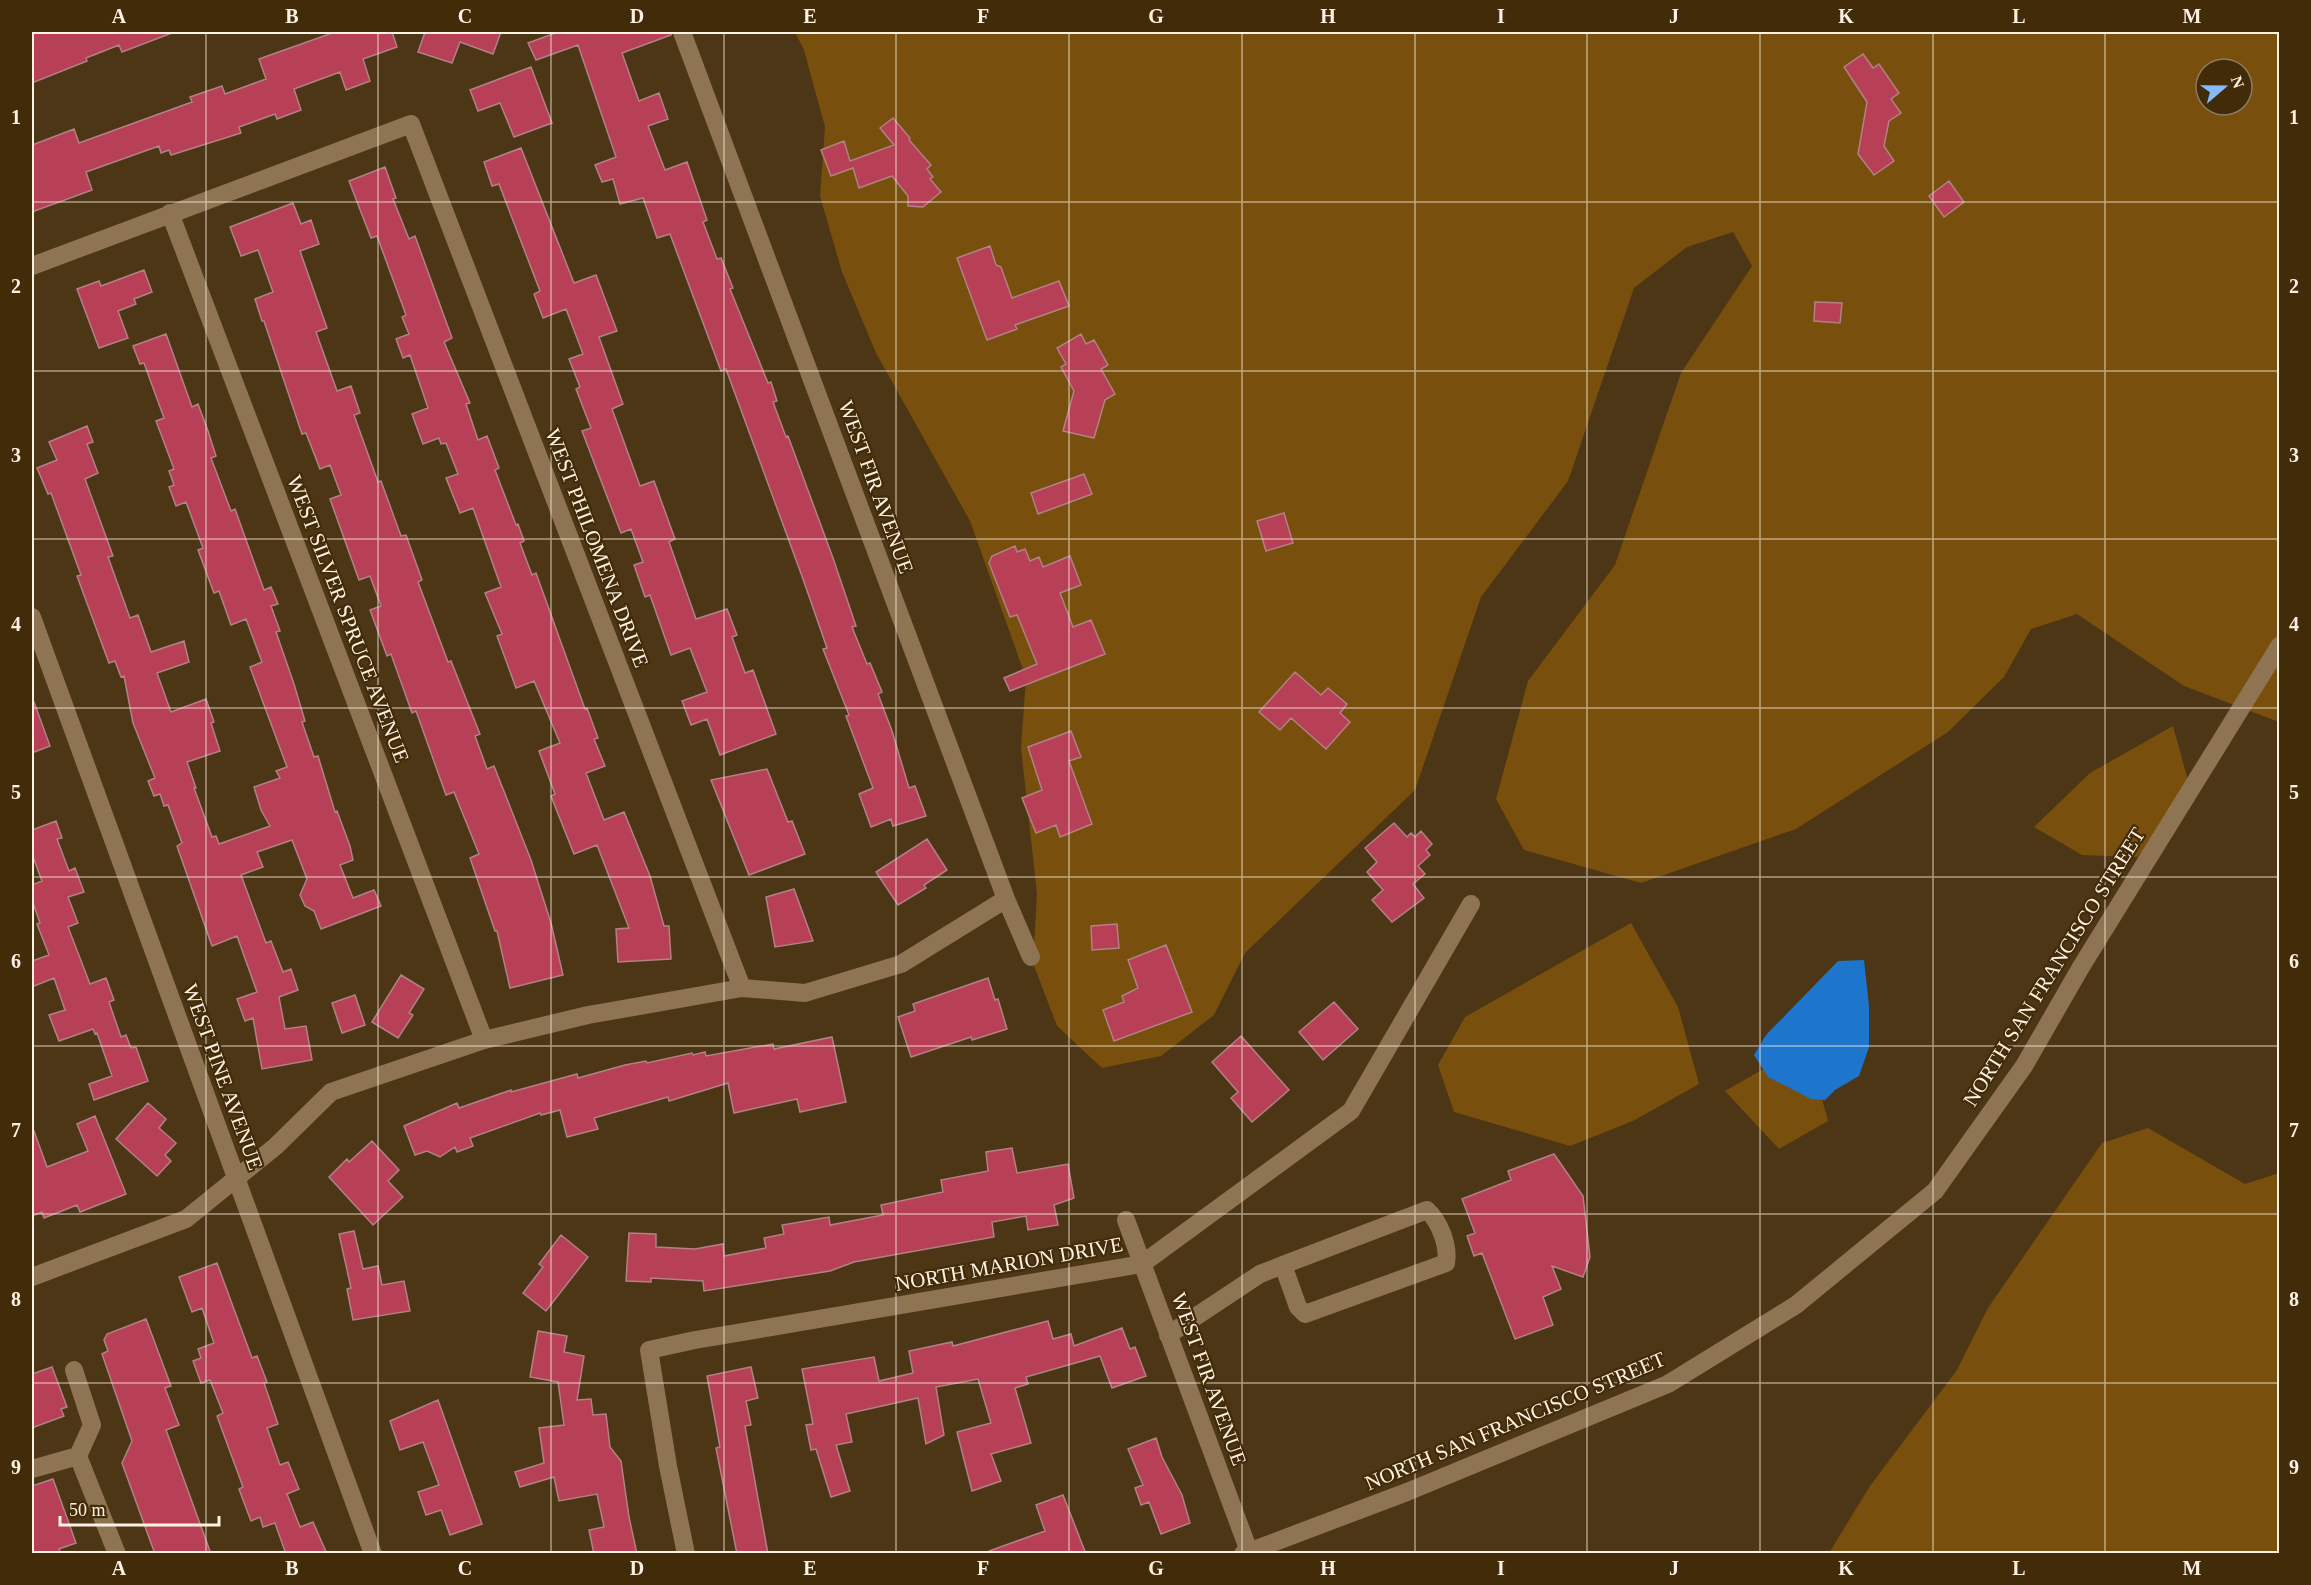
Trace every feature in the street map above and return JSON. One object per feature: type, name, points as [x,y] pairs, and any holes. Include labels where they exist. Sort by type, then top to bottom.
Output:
[{"type":"street","name":"WEST FIR AVENUE","points":[[682,32],[1005,899],[1032,957]]},
{"type":"street","name":"WEST PHILOMENA DRIVE","points":[[170,213],[411,124],[742,988]]},
{"type":"street","points":[[32,266],[170,213]]},
{"type":"street","name":"WEST SILVER SPRUCE AVENUE","points":[[170,213],[484,1040]]},
{"type":"street","name":"WEST PINE AVENUE","points":[[32,616],[373,1554]]},
{"type":"street","name":"NORTH SAN FRANCISCO STREET","points":[[1247,1553],[1407,1492],[1668,1384],[1796,1305],[1935,1191],[2024,1066],[2081,968],[2280,645]]},
{"type":"street","points":[[32,1278],[186,1219],[276,1146],[331,1092],[484,1040],[588,1015],[742,988],[805,993],[901,964],[1005,899]]},
{"type":"street","name":"NORTH MARION DRIVE","points":[[686,1554],[668,1466],[650,1350],[707,1338],[1142,1264],[1351,1111],[1472,904]]},
{"type":"street","points":[[1168,1335],[1260,1274],[1283,1265],[1428,1210],[1436,1218],[1448,1253],[1446,1263],[1305,1314],[1298,1307],[1283,1265]]},
{"type":"street","name":"WEST FIR AVENUE","points":[[1126,1220],[1247,1553]]},
{"type":"street","points":[[74,1370],[92,1425],[78,1456],[117,1554]]},
{"type":"street","points":[[32,1469],[78,1456]]},
{"type":"shaded area","points":[[795,32],[2279,32],[2279,722],[2184,686],[2077,614],[2031,629],[2004,677],[1948,732],[1796,829],[1641,883],[1524,850],[1496,799],[1528,681],[1615,565],[1681,373],[1752,266],[1733,232],[1687,247],[1634,288],[1568,481],[1481,597],[1415,790],[1245,953],[1214,1015],[1161,1056],[1102,1068],[1057,1026],[1033,963],[1037,894],[1021,748],[1026,678],[970,521],[876,353],[842,272],[820,196],[825,127],[804,50]]},
{"type":"shaded area","points":[[2173,726],[2194,802],[2137,857],[2082,855],[2034,827],[2090,773]]},
{"type":"shaded area","points":[[1631,923],[1678,1007],[1699,1084],[1633,1121],[1570,1146],[1454,1112],[1438,1065],[1465,1017]]},
{"type":"shaded area","points":[[1807,1044],[1828,1121],[1779,1149],[1725,1091]]},
{"type":"shaded area","points":[[2148,1128],[2245,1184],[2279,1173],[2279,1553],[1829,1553],[1870,1486],[1957,1370],[1988,1308],[2102,1143]]},
{"type":"water","points":[[1864,960],[1869,1006],[1869,1047],[1859,1076],[1835,1090],[1825,1100],[1811,1099],[1768,1077],[1754,1055],[1766,1035],[1838,961]]},
{"type":"building","points":[[32,32],[172,33],[122,52],[119,45],[86,58],[87,61],[32,83]]},
{"type":"building","points":[[335,32],[392,32],[397,47],[363,59],[370,81],[346,90],[340,72],[294,89],[301,110],[277,119],[275,114],[239,127],[241,133],[171,155],[169,150],[161,153],[159,146],[86,172],[92,190],[32,212],[32,145],[74,129],[79,143],[192,102],[190,97],[222,86],[225,94],[266,79],[259,59]]},
{"type":"building","points":[[425,32],[501,32],[493,54],[460,42],[452,63],[418,52]]},
{"type":"building","points":[[558,32],[671,32],[671,35],[622,53],[639,101],[659,93],[668,119],[648,126],[665,170],[687,162],[707,220],[703,222],[717,259],[721,258],[733,288],[730,289],[768,383],[771,382],[777,401],[773,402],[833,558],[856,626],[852,627],[867,664],[870,663],[882,692],[878,694],[909,788],[915,786],[926,816],[893,826],[891,819],[871,827],[859,794],[873,788],[846,716],[849,715],[823,649],[827,648],[803,579],[726,369],[721,371],[670,234],[657,238],[643,198],[620,204],[613,179],[602,182],[595,165],[616,157],[578,45],[536,60],[528,43]]},
{"type":"building","points":[[1863,54],[1873,68],[1879,64],[1899,93],[1891,99],[1901,113],[1889,121],[1884,146],[1894,161],[1874,175],[1858,154],[1867,102],[1844,67]]},
{"type":"building","points":[[531,67],[552,123],[514,137],[500,103],[478,111],[470,90]]},
{"type":"building","points":[[893,118],[931,165],[927,169],[933,177],[930,179],[941,192],[923,207],[908,206],[908,196],[892,176],[859,188],[853,168],[831,176],[821,150],[844,141],[850,161],[894,145],[880,128]]},
{"type":"building","points":[[521,148],[574,283],[596,275],[617,331],[599,337],[623,404],[612,409],[640,486],[654,481],[675,539],[669,542],[696,619],[727,609],[737,635],[732,637],[745,673],[753,670],[776,734],[720,755],[707,719],[691,725],[682,701],[707,692],[690,648],[671,655],[650,595],[645,597],[634,565],[643,562],[631,529],[621,533],[582,431],[591,428],[576,389],[580,387],[569,359],[583,354],[566,309],[543,318],[534,294],[540,291],[499,184],[492,186],[484,162]]},
{"type":"building","points":[[385,167],[396,198],[393,199],[409,239],[415,236],[452,338],[444,342],[470,403],[466,404],[478,440],[487,436],[499,468],[495,470],[524,541],[520,543],[532,575],[536,573],[585,709],[587,708],[598,738],[594,739],[605,766],[586,773],[604,820],[624,812],[650,876],[664,926],[669,926],[671,959],[618,962],[616,929],[629,928],[597,845],[574,854],[551,796],[555,794],[539,751],[560,743],[534,681],[516,688],[497,636],[502,634],[485,593],[501,587],[473,508],[460,513],[446,478],[458,474],[446,443],[441,444],[439,438],[423,444],[412,414],[428,408],[410,355],[403,358],[396,339],[409,334],[402,317],[406,315],[377,236],[371,238],[349,181]]},
{"type":"building","points":[[1949,181],[1964,202],[1944,217],[1929,196]]},
{"type":"building","points":[[293,203],[301,224],[311,220],[319,244],[300,251],[327,328],[316,332],[337,391],[351,386],[360,413],[354,415],[378,482],[381,481],[401,536],[406,535],[422,580],[418,582],[448,662],[451,661],[480,734],[475,736],[487,769],[494,766],[531,860],[551,923],[563,975],[510,988],[497,931],[495,931],[470,858],[479,854],[454,792],[446,795],[416,711],[412,713],[391,654],[387,656],[370,610],[381,606],[370,576],[359,580],[330,499],[341,495],[330,465],[320,469],[306,433],[302,434],[264,321],[262,321],[255,299],[273,292],[258,250],[241,256],[230,227]]},
{"type":"building","points":[[990,246],[996,265],[1001,267],[1012,298],[1059,281],[1069,306],[1015,325],[1017,329],[987,340],[957,258]]},
{"type":"building","points":[[144,270],[152,292],[134,299],[136,304],[118,311],[128,338],[99,348],[77,289],[99,281],[101,286]]},
{"type":"building","points":[[1815,302],[1842,303],[1840,323],[1814,321]]},
{"type":"building","points":[[166,334],[192,407],[198,404],[208,431],[216,456],[211,458],[231,511],[235,509],[264,590],[271,587],[278,604],[271,606],[280,631],[276,632],[305,721],[302,722],[314,757],[318,756],[335,812],[337,811],[350,846],[353,860],[340,865],[353,898],[374,890],[381,906],[321,929],[314,911],[305,906],[300,895],[307,879],[292,840],[257,852],[263,867],[241,875],[266,943],[271,941],[283,972],[291,969],[298,990],[279,997],[285,1029],[306,1026],[312,1060],[262,1069],[253,1018],[245,1021],[237,999],[257,992],[237,936],[212,946],[177,846],[182,843],[168,805],[164,806],[160,794],[154,796],[148,781],[155,778],[133,723],[124,676],[121,677],[115,661],[109,663],[77,576],[81,575],[51,493],[48,494],[37,468],[57,460],[49,442],[87,426],[93,442],[87,444],[98,473],[85,479],[113,556],[108,557],[130,618],[138,615],[151,652],[184,641],[189,662],[157,673],[171,712],[206,699],[214,722],[211,723],[220,751],[187,762],[212,837],[216,836],[219,844],[270,826],[261,810],[254,787],[280,778],[276,771],[287,767],[250,667],[262,662],[246,619],[231,625],[219,591],[214,593],[198,550],[203,548],[186,502],[176,506],[169,487],[174,485],[169,471],[174,469],[156,421],[164,418],[144,363],[140,364],[133,346]]},
{"type":"building","points":[[1081,334],[1086,344],[1094,340],[1108,365],[1101,369],[1115,394],[1105,400],[1094,438],[1063,431],[1074,391],[1061,367],[1066,364],[1057,348]]},
{"type":"building","points":[[1084,474],[1092,494],[1038,514],[1031,493]]},
{"type":"building","points":[[1284,513],[1293,543],[1266,551],[1257,521]]},
{"type":"building","points":[[1015,546],[1017,552],[1025,549],[1030,561],[1039,557],[1043,567],[1070,556],[1081,585],[1060,593],[1073,627],[1091,620],[1105,654],[1010,691],[1004,678],[1037,664],[1017,615],[1010,617],[989,563],[992,556]]},
{"type":"building","points":[[1295,672],[1321,695],[1328,688],[1347,704],[1340,713],[1350,722],[1326,749],[1291,718],[1280,730],[1259,712]]},
{"type":"building","points":[[32,702],[34,702],[50,746],[32,753]]},
{"type":"building","points":[[1071,731],[1081,757],[1069,761],[1092,824],[1060,837],[1056,825],[1036,833],[1022,798],[1042,790],[1028,747]]},
{"type":"building","points":[[767,769],[788,822],[792,821],[805,854],[749,875],[711,780]]},
{"type":"building","points":[[56,821],[62,838],[57,839],[69,871],[75,868],[84,892],[68,897],[78,923],[68,927],[90,984],[106,978],[114,1000],[109,1002],[121,1037],[126,1035],[131,1048],[136,1047],[148,1081],[94,1100],[89,1084],[112,1076],[97,1033],[95,1034],[93,1029],[59,1041],[49,1015],[65,1010],[54,978],[32,987],[32,961],[49,955],[37,924],[40,923],[32,900],[32,885],[42,881],[32,854],[32,830]]},
{"type":"building","points":[[1394,823],[1407,837],[1411,833],[1415,837],[1421,831],[1432,844],[1426,850],[1430,855],[1418,866],[1425,874],[1413,884],[1424,898],[1392,922],[1372,900],[1383,890],[1367,872],[1377,862],[1365,848]]},
{"type":"building","points":[[927,839],[947,870],[924,885],[926,888],[898,905],[876,872]]},
{"type":"building","points":[[794,889],[813,941],[775,947],[766,897]]},
{"type":"building","points":[[1117,924],[1119,948],[1092,950],[1091,926]]},
{"type":"building","points":[[1166,945],[1192,1012],[1114,1041],[1103,1010],[1124,1002],[1122,996],[1138,988],[1128,960]]},
{"type":"building","points":[[401,975],[424,989],[409,1013],[413,1015],[398,1038],[372,1022]]},
{"type":"building","points":[[988,978],[995,1000],[998,999],[1007,1029],[972,1040],[971,1037],[911,1057],[898,1017],[915,1011],[913,1004]]},
{"type":"building","points":[[355,995],[365,1025],[342,1033],[332,1003]]},
{"type":"building","points":[[1334,1002],[1358,1029],[1323,1060],[1299,1032]]},
{"type":"building","points":[[1241,1036],[1289,1090],[1252,1122],[1231,1098],[1238,1092],[1212,1062]]},
{"type":"building","points":[[832,1037],[846,1102],[800,1112],[797,1099],[734,1113],[728,1083],[669,1101],[668,1097],[594,1118],[598,1129],[567,1137],[560,1110],[541,1115],[540,1113],[470,1138],[473,1146],[457,1152],[455,1147],[440,1157],[427,1151],[415,1155],[404,1126],[457,1103],[459,1108],[511,1090],[511,1092],[577,1074],[578,1078],[625,1065],[646,1061],[647,1063],[692,1053],[693,1055],[705,1052],[706,1056],[773,1044],[774,1049]]},
{"type":"building","points":[[148,1103],[166,1119],[159,1128],[176,1143],[165,1155],[171,1161],[157,1176],[116,1139]]},
{"type":"building","points":[[95,1116],[126,1194],[80,1212],[77,1205],[44,1218],[42,1212],[32,1216],[32,1132],[34,1131],[47,1167],[88,1151],[77,1124]]},
{"type":"building","points":[[372,1141],[399,1170],[388,1181],[403,1197],[373,1225],[329,1177],[347,1159],[349,1162]]},
{"type":"building","points":[[1012,1148],[1017,1173],[1068,1164],[1074,1198],[1054,1205],[1058,1225],[1028,1230],[1026,1216],[992,1222],[994,1237],[854,1262],[830,1271],[704,1291],[703,1281],[651,1278],[651,1282],[626,1281],[629,1233],[656,1234],[656,1247],[695,1249],[723,1244],[724,1256],[766,1248],[764,1238],[784,1234],[782,1225],[829,1217],[830,1225],[883,1215],[881,1205],[943,1192],[941,1180],[988,1171],[986,1152]]},
{"type":"building","points":[[1554,1154],[1583,1196],[1590,1257],[1583,1277],[1552,1266],[1561,1289],[1543,1297],[1553,1325],[1515,1339],[1482,1253],[1474,1256],[1467,1236],[1475,1233],[1462,1199],[1511,1180],[1508,1171]]},
{"type":"building","points":[[354,1231],[363,1269],[378,1266],[382,1285],[404,1281],[410,1311],[353,1320],[347,1289],[351,1288],[339,1234]]},
{"type":"building","points":[[561,1235],[588,1257],[546,1311],[523,1293],[543,1267],[539,1264]]},
{"type":"building","points":[[217,1263],[252,1358],[257,1356],[267,1382],[264,1383],[278,1424],[267,1428],[280,1465],[288,1462],[299,1489],[287,1494],[300,1527],[313,1522],[327,1554],[286,1554],[275,1523],[263,1527],[260,1517],[251,1521],[239,1489],[243,1487],[217,1416],[223,1413],[210,1380],[201,1383],[193,1361],[201,1358],[198,1349],[214,1343],[202,1308],[192,1312],[179,1277]]},
{"type":"building","points":[[146,1319],[171,1386],[165,1388],[179,1425],[166,1430],[211,1554],[155,1554],[122,1463],[132,1441],[102,1354],[108,1351],[104,1340],[107,1334]]},
{"type":"building","points":[[1048,1321],[1053,1339],[1071,1334],[1074,1346],[1122,1328],[1130,1349],[1135,1347],[1146,1376],[1112,1388],[1100,1356],[1026,1377],[1028,1384],[1015,1388],[1031,1443],[991,1454],[1001,1481],[972,1491],[957,1432],[991,1423],[978,1379],[936,1387],[944,1435],[926,1444],[918,1398],[846,1414],[852,1442],[836,1445],[850,1491],[831,1497],[816,1449],[811,1450],[806,1425],[813,1424],[802,1369],[874,1357],[879,1381],[913,1373],[909,1351],[952,1342],[953,1346]]},
{"type":"building","points":[[538,1331],[567,1336],[564,1352],[584,1356],[577,1400],[591,1399],[593,1415],[606,1414],[610,1447],[621,1461],[637,1554],[594,1554],[589,1530],[604,1527],[597,1494],[559,1501],[554,1477],[520,1487],[515,1472],[544,1463],[539,1428],[564,1425],[558,1382],[530,1377]]},
{"type":"building","points":[[52,1367],[67,1407],[61,1409],[64,1416],[32,1428],[32,1374]]},
{"type":"building","points":[[751,1367],[758,1398],[746,1401],[751,1425],[745,1426],[768,1554],[737,1554],[716,1448],[720,1447],[707,1376]]},
{"type":"building","points":[[438,1400],[482,1524],[450,1535],[441,1510],[426,1515],[418,1492],[439,1485],[423,1442],[400,1450],[390,1421]]},
{"type":"building","points":[[1156,1438],[1162,1457],[1182,1495],[1190,1523],[1161,1534],[1149,1502],[1141,1505],[1135,1488],[1143,1485],[1128,1449]]},
{"type":"building","points":[[53,1479],[76,1543],[59,1549],[61,1554],[32,1554],[32,1486]]},
{"type":"building","points":[[1063,1495],[1086,1554],[989,1554],[989,1551],[1045,1531],[1036,1505]]}]
